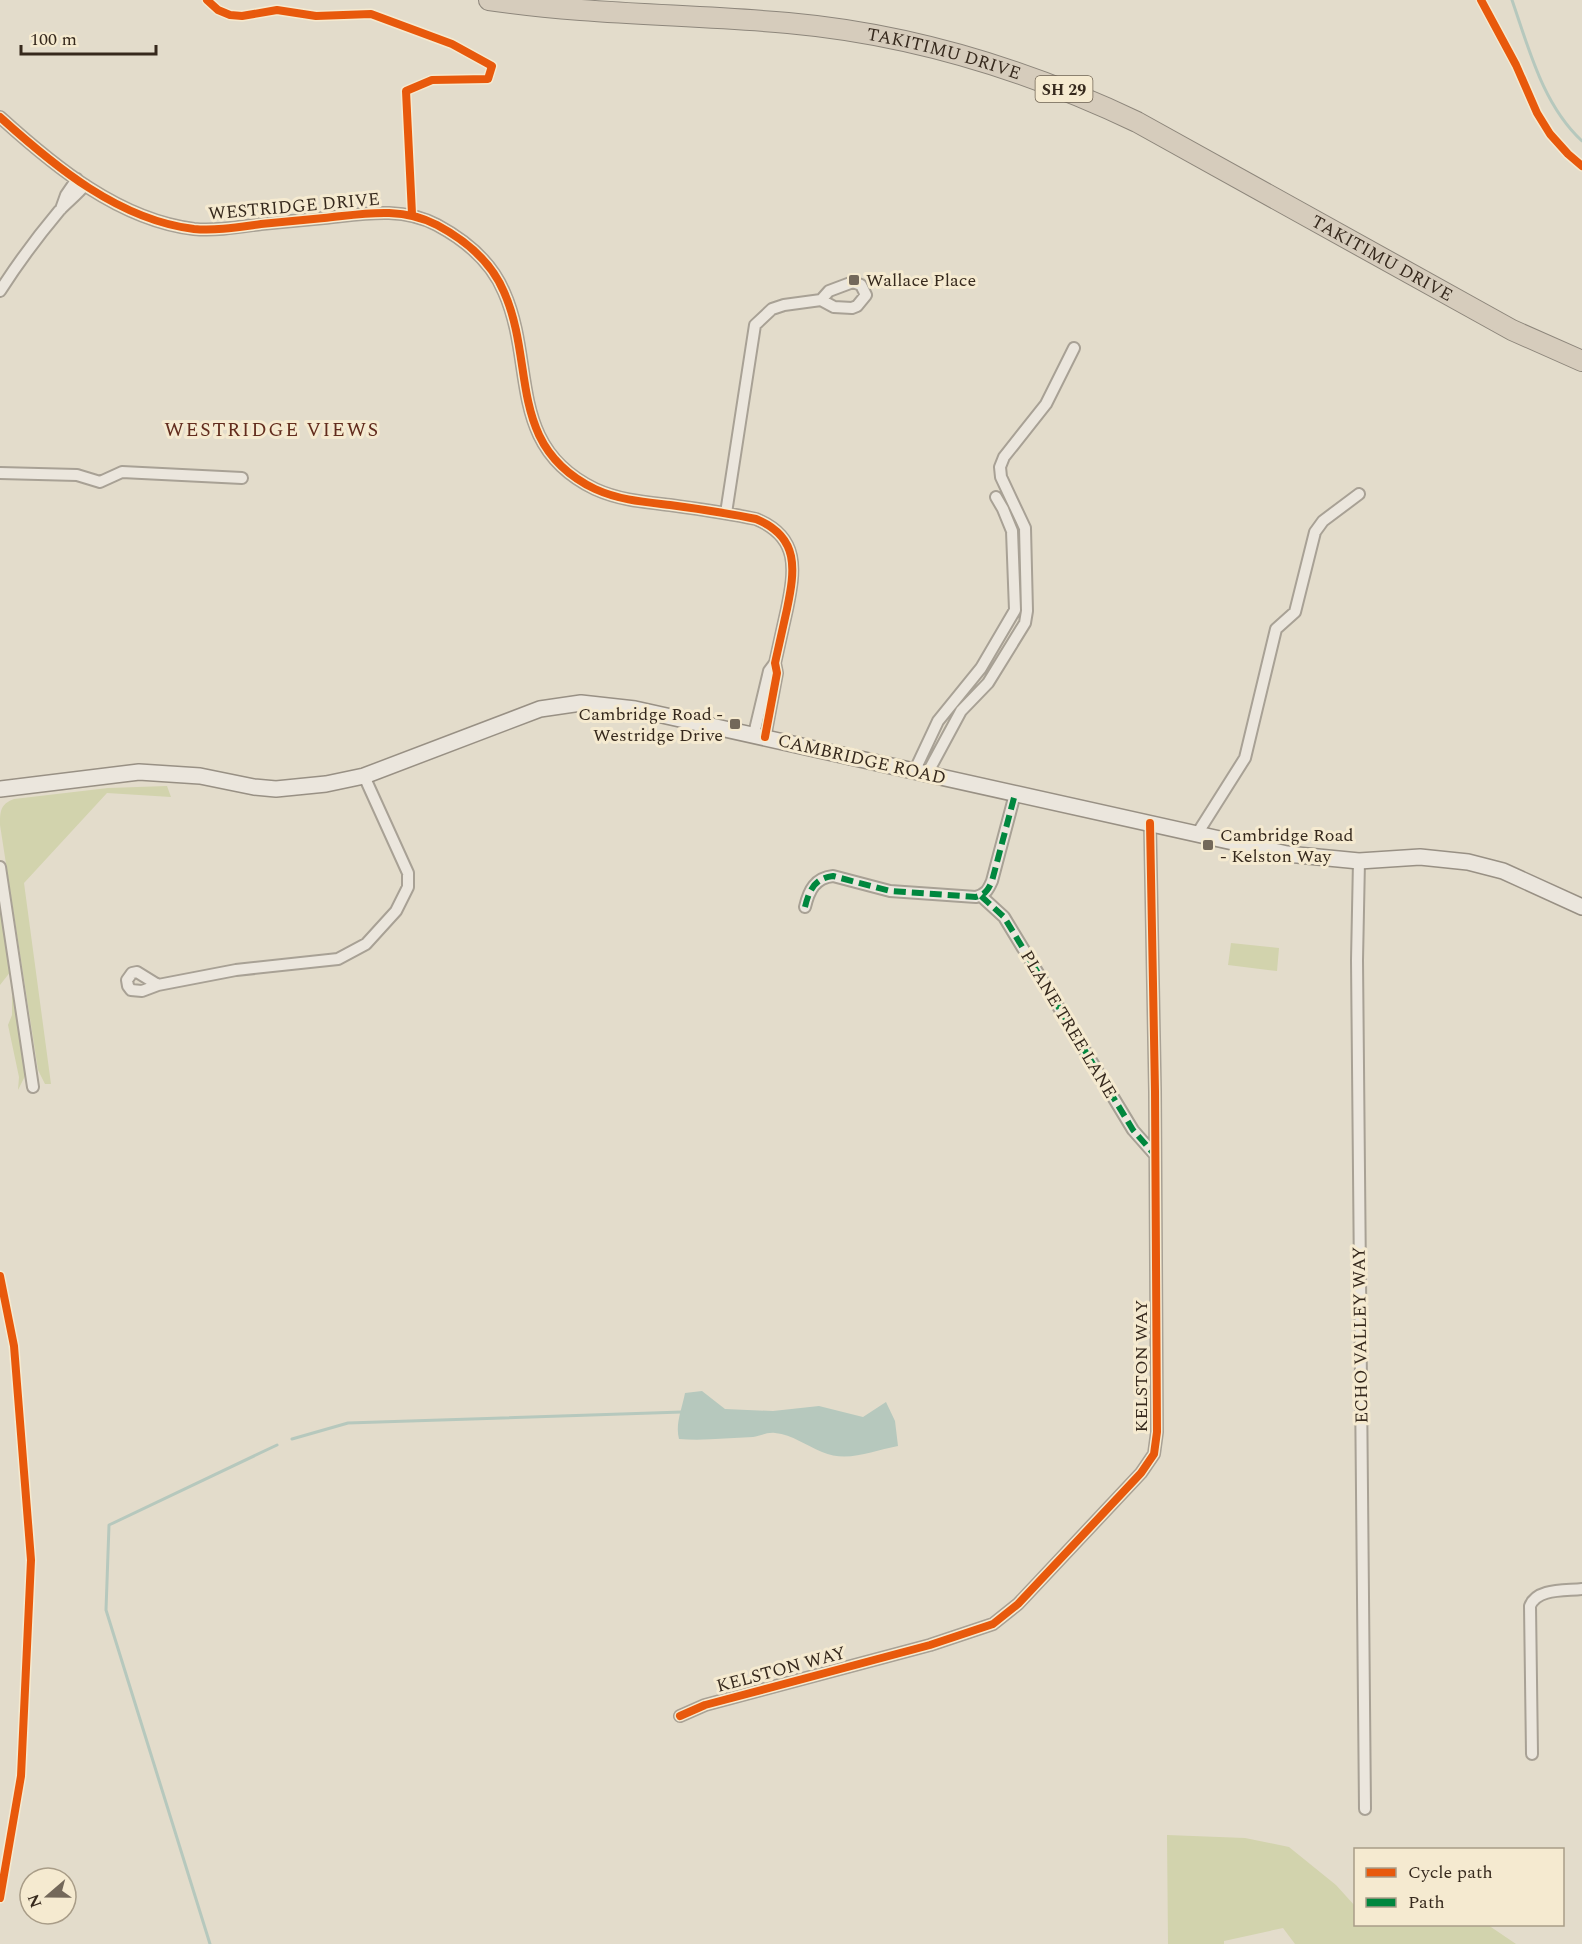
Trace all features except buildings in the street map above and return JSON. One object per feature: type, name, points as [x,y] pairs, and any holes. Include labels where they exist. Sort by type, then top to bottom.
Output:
[{"type":"highway","name":"TAKITIMU DRIVE","points":[[489,0],[609,13],[827,27],[942,49],[1020,72],[1137,122],[1512,330],[1582,361]]},
{"type":"main road","name":"CAMBRIDGE ROAD","points":[[0,789],[139,772],[200,776],[276,789],[326,784],[364,776],[523,714],[568,704],[595,704],[635,709],[759,735],[920,773],[1308,857],[1359,861],[1420,857],[1468,862],[1503,871],[1582,907]]},
{"type":"street","name":"WESTRIDGE DRIVE","points":[[0,117],[81,182],[154,221],[195,229],[233,228],[384,212],[412,214],[434,224],[470,246],[495,274],[504,290],[514,321],[525,393],[531,416],[541,440],[565,469],[578,479],[612,496],[726,513],[766,523],[783,537],[791,557],[793,578],[775,663],[769,671],[759,735]]},
{"type":"street","points":[[0,291],[19,262],[61,209],[73,199],[81,182]]},
{"type":"street","points":[[726,513],[755,325],[772,309],[809,300],[821,300]]},
{"type":"street","points":[[920,773],[961,711],[988,683],[1025,623],[1027,611],[1025,528],[1006,491],[1000,467],[1004,458],[1046,404],[1074,348]]},
{"type":"street","points":[[0,473],[77,476],[99,482],[122,472],[242,478]]},
{"type":"street","points":[[1197,834],[1245,758],[1276,629],[1295,612],[1315,532],[1323,521],[1359,494]]},
{"type":"street","points":[[920,773],[938,721],[981,668],[1015,610],[1012,531],[996,497]]},
{"type":"street","points":[[158,985],[236,970],[338,959],[366,944],[396,911],[408,887],[408,873],[364,776]]},
{"type":"street","points":[[805,907],[811,889],[818,880],[833,876],[890,891],[981,896],[986,893],[993,881],[1015,794]]},
{"type":"street","name":"KELSTON WAY","points":[[680,1716],[705,1705],[930,1645],[993,1624],[1026,1595],[1141,1473],[1154,1454],[1157,1438],[1154,990],[1150,823]]},
{"type":"street","name":"ECHO VALLEY WAY","points":[[1359,861],[1357,960],[1365,1809]]},
{"type":"street","points":[[0,867],[33,1086]]},
{"type":"street","name":"PLANE TREE LANE","points":[[981,896],[1004,917],[1133,1130],[1155,1155]]},
{"type":"street","points":[[1532,1754],[1530,1606],[1540,1594],[1582,1589]]},
{"type":"green space","points":[[167,786],[171,797],[107,793],[24,883],[51,1084],[45,1084],[38,1070],[0,825],[2,809],[6,803],[14,799],[108,788]]},
{"type":"green space","points":[[0,903],[11,971],[0,985]]},
{"type":"green space","points":[[1231,943],[1279,948],[1277,971],[1228,965]]},
{"type":"green space","points":[[15,992],[26,1066],[25,1076],[18,1090],[19,1077],[8,1025],[12,1015],[12,997]]},
{"type":"green space","points":[[1167,1835],[1245,1838],[1289,1847],[1336,1885],[1354,1905],[1354,1926],[1489,1926],[1516,1944],[1295,1944],[1283,1928],[1224,1941],[1224,1944],[1168,1944]]},
{"type":"shaded area","points":[[702,1391],[725,1409],[773,1411],[819,1406],[863,1417],[886,1402],[895,1421],[898,1446],[860,1455],[841,1456],[822,1452],[793,1438],[775,1433],[706,1440],[679,1439],[678,1422],[685,1393]]},
{"type":"waterway","points":[[1512,0],[1531,57],[1547,93],[1568,127],[1582,141]]},
{"type":"waterway","points":[[292,1439],[348,1423],[682,1412]]},
{"type":"waterway","points":[[210,1944],[106,1610],[109,1525],[277,1445]]},
{"type":"marked path","points":[[805,907],[817,882],[833,876],[890,891],[976,897],[982,894],[992,881],[1015,794]]},
{"type":"marked path","points":[[981,896],[1004,917],[1133,1130],[1155,1155]]},
{"type":"cycle path","points":[[207,0],[218,10],[230,15],[242,16],[277,10],[316,16],[371,14],[452,44],[492,66],[488,79],[432,80],[406,91],[412,214]]},
{"type":"cycle path","points":[[1481,0],[1516,65],[1537,113],[1550,134],[1582,166]]},
{"type":"cycle path","points":[[0,117],[65,172],[89,188],[114,203],[166,224],[194,229],[211,229],[367,213],[396,213],[410,215],[437,225],[476,252],[492,271],[504,292],[513,319],[528,401],[536,427],[548,450],[567,471],[595,489],[622,498],[756,519],[781,535],[787,545],[791,556],[792,581],[775,663],[777,673],[765,737]]},
{"type":"cycle path","points":[[680,1716],[705,1705],[930,1645],[993,1624],[1018,1604],[1141,1473],[1154,1454],[1157,1432],[1155,1091],[1150,823]]},
{"type":"cycle path","points":[[0,1276],[14,1346],[31,1560],[21,1776],[0,1898]]},
{"type":"place","name":"Wallace Place","points":[[854,280]]},
{"type":"place","name":"Cambridge Road - Westridge Drive","points":[[735,724]]},
{"type":"place","name":"Cambridge Road - Kelston Way","points":[[1208,845]]},
{"type":"district","name":"WESTRIDGE VIEWS","points":[[272,429]]}]
